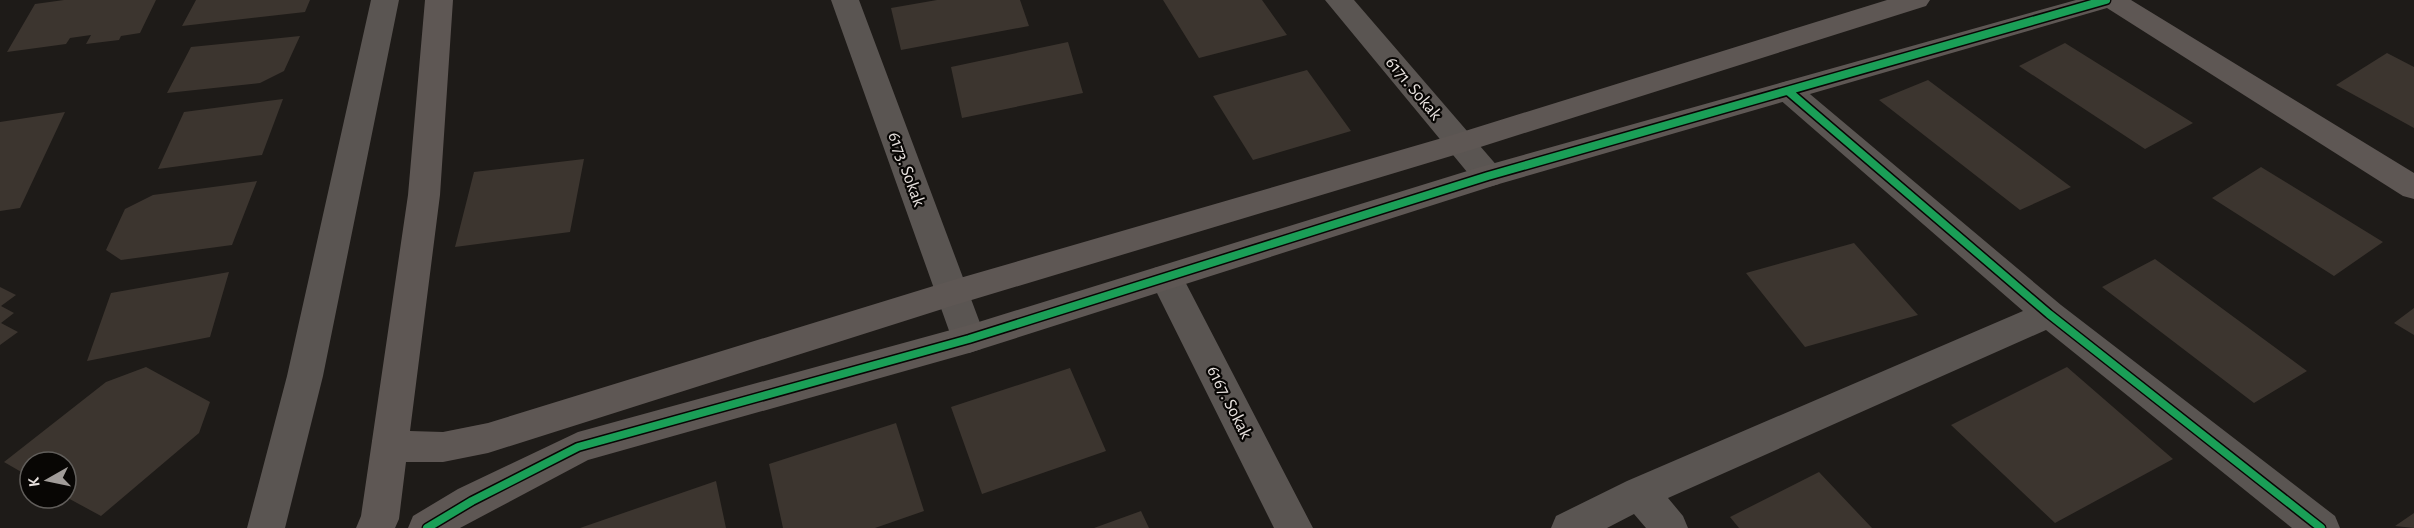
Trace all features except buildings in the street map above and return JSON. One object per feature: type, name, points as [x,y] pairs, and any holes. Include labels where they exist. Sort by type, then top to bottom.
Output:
[{"type":"street","points":[[266,528],[305,376],[385,0]]},
{"type":"street","points":[[375,528],[380,519],[424,195],[439,0]]},
{"type":"street","name":"6173. Sokak","points":[[845,0],[969,339]]},
{"type":"street","name":"6171. Sokak","points":[[1339,0],[1488,176]]},
{"type":"street","points":[[390,447],[443,447],[488,438],[952,293],[1460,143],[1916,0]]},
{"type":"street","points":[[427,528],[472,501],[578,447],[969,339],[1488,176],[2106,0]]},
{"type":"street","points":[[2112,0],[2414,170]]},
{"type":"street","points":[[2112,0],[2414,188]]},
{"type":"street","points":[[1788,91],[2049,314],[2321,528]]},
{"type":"street","name":"6167. Sokak","points":[[1166,276],[1294,528]]},
{"type":"street","points":[[1570,528],[1640,494],[2049,314]]},
{"type":"street","points":[[1640,494],[1669,528]]},
{"type":"cycle path","points":[[427,528],[472,501],[578,447],[969,339],[1488,176],[2106,0]]},
{"type":"cycle path","points":[[1788,91],[2049,314],[2321,528]]}]
